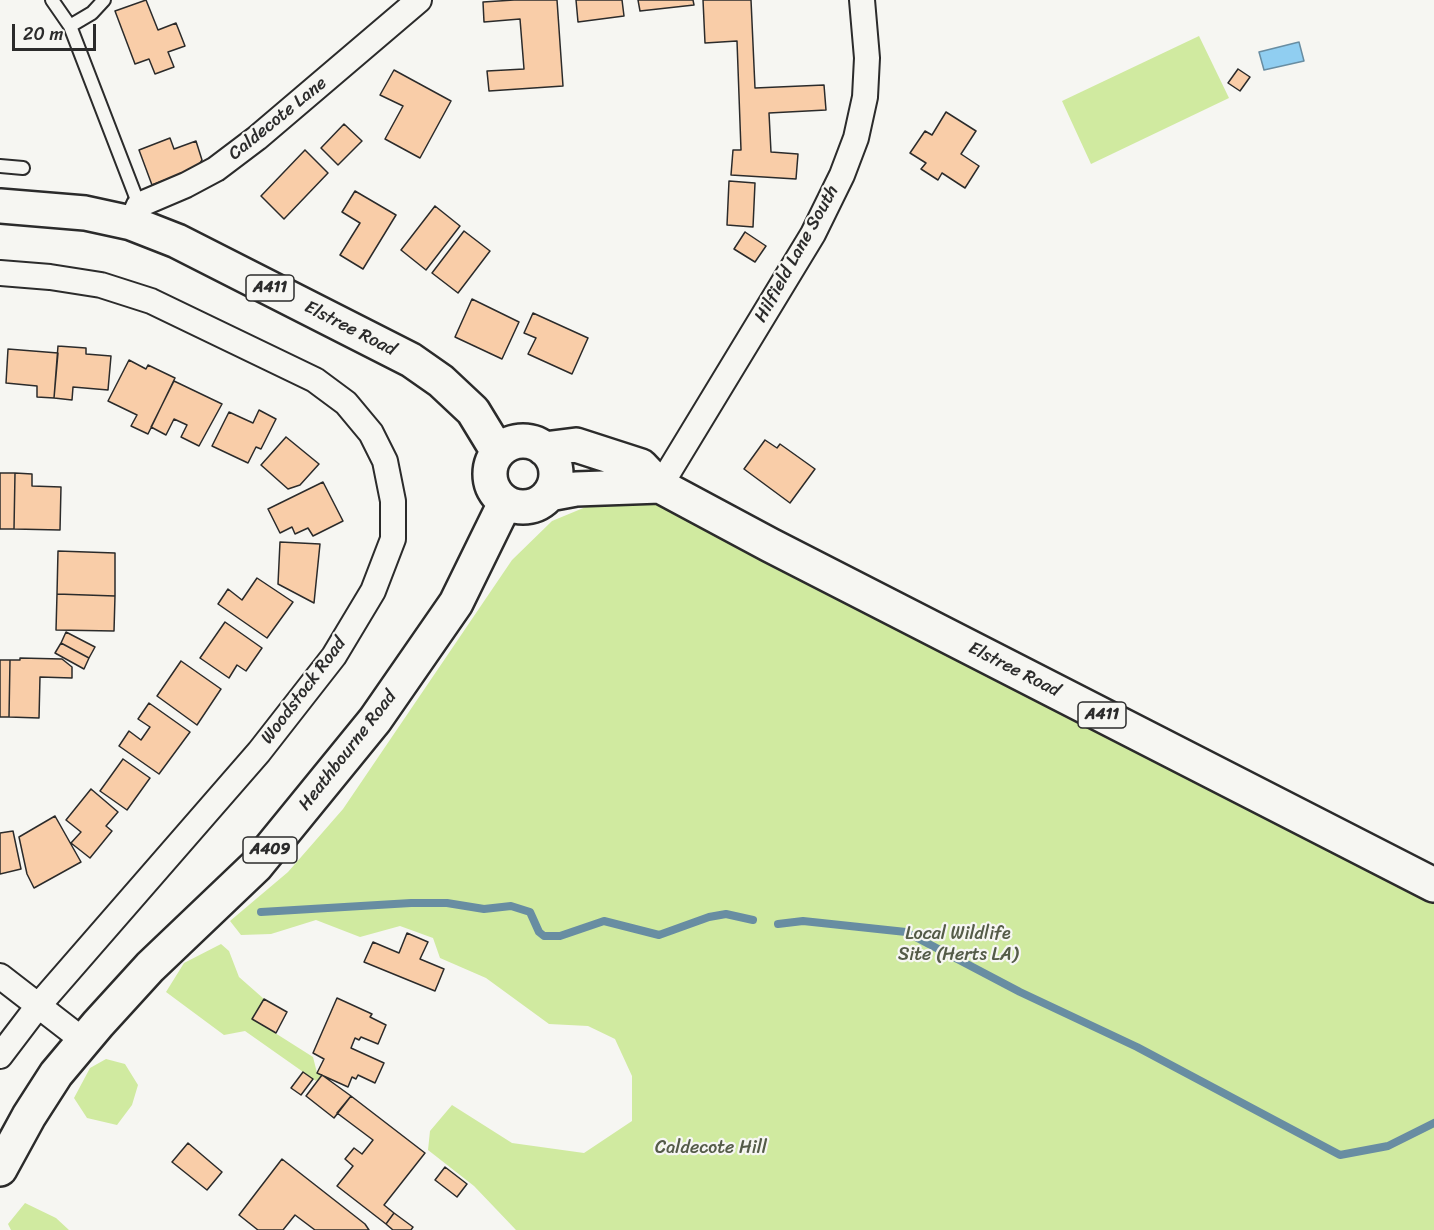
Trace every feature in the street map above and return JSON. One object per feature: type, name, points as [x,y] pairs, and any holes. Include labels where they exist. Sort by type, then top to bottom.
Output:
[{"type":"main road","name":"Elstree Road","points":[[0,206],[85,213],[135,214],[177,241],[411,360],[441,381],[473,411],[498,452],[507,445],[523,441],[544,449],[576,445],[641,466],[660,486],[1434,885]]},
{"type":"main road","points":[[544,449],[556,469],[554,487],[549,495]]},
{"type":"main road","points":[[498,452],[490,468],[490,480],[497,495],[506,503]]},
{"type":"main road","name":"Elstree Road","points":[[506,503],[518,508],[530,507],[549,495],[576,489],[660,486]]},
{"type":"main road","name":"Heathbourne Road","points":[[0,1169],[51,1082],[123,994],[256,866],[375,720],[456,603],[506,503]]},
{"type":"street","name":"Caldecote Lane","points":[[135,214],[224,163],[257,138],[419,0]]},
{"type":"street","name":"Hilfield Lane South","points":[[660,486],[813,234],[842,175],[856,138],[865,97],[867,58],[862,0]]},
{"type":"street","name":"Woodstock Road","points":[[0,273],[50,277],[101,285],[151,301],[315,380],[346,403],[370,434],[385,461],[393,501],[393,539],[373,591],[334,656],[259,752],[38,1006],[0,1056]]},
{"type":"street","points":[[0,976],[84,1041]]},
{"type":"lane","points":[[52,0],[70,26],[135,214]]},
{"type":"lane","points":[[70,26],[92,13],[104,0]]},
{"type":"lane","points":[[0,166],[23,168]]},
{"type":"green space","points":[[1199,36],[1229,98],[1091,164],[1062,101]]},
{"type":"green space","name":"Local Wildlife Site (Herts LA)","points":[[605,499],[662,504],[738,543],[826,593],[1434,900],[1434,1230],[516,1230],[474,1186],[428,1150],[430,1131],[452,1105],[512,1143],[584,1153],[632,1121],[632,1076],[615,1039],[588,1026],[549,1024],[486,978],[440,958],[433,938],[400,926],[360,937],[316,920],[271,934],[241,935],[230,921],[288,872],[343,809],[512,560],[552,521]]},
{"type":"green space","points":[[221,944],[229,951],[239,977],[264,999],[253,1019],[313,1057],[317,1073],[322,1075],[316,1081],[245,1031],[224,1035],[166,992],[184,963]]},
{"type":"green space","points":[[106,1059],[125,1064],[138,1085],[132,1105],[117,1125],[87,1118],[74,1098],[90,1068]]},
{"type":"green space","points":[[25,1203],[56,1218],[69,1230],[11,1230],[8,1224]]},
{"type":"water","points":[[1299,42],[1304,61],[1264,70],[1259,52]]},
{"type":"building","points":[[146,0],[158,30],[176,23],[185,46],[168,52],[174,67],[155,74],[149,59],[135,64],[115,11]]},
{"type":"building","points":[[557,0],[563,86],[489,91],[487,71],[524,69],[520,19],[484,22],[483,2]]},
{"type":"building","points":[[576,0],[622,0],[624,16],[578,22]]},
{"type":"building","points":[[638,0],[693,0],[694,5],[640,11]]},
{"type":"building","points":[[703,0],[751,0],[755,88],[824,85],[826,110],[769,113],[771,152],[798,154],[796,179],[731,175],[733,150],[741,150],[737,41],[705,43]]},
{"type":"building","points":[[1238,69],[1250,77],[1240,91],[1228,83]]},
{"type":"building","points":[[394,70],[451,101],[420,158],[385,139],[403,106],[380,95]]},
{"type":"building","points":[[946,112],[976,131],[961,154],[979,166],[965,188],[942,173],[938,180],[921,169],[926,163],[910,153],[925,131],[932,135]]},
{"type":"building","points":[[344,124],[362,141],[338,165],[321,148]]},
{"type":"building","points":[[170,138],[174,149],[196,141],[202,160],[197,168],[152,185],[139,150]]},
{"type":"building","points":[[305,150],[328,173],[284,219],[261,196]]},
{"type":"building","points":[[729,181],[755,183],[753,227],[727,225]]},
{"type":"building","points":[[355,191],[396,215],[363,269],[340,255],[360,223],[342,212]]},
{"type":"building","points":[[435,206],[460,226],[426,270],[401,250]]},
{"type":"building","points":[[464,231],[490,251],[458,293],[432,273]]},
{"type":"building","points":[[745,232],[766,246],[755,262],[734,249]]},
{"type":"building","points":[[472,299],[519,322],[502,359],[455,337]]},
{"type":"building","points":[[533,313],[588,338],[572,374],[528,354],[536,338],[524,333]]},
{"type":"building","points":[[58,346],[86,348],[86,354],[111,356],[108,390],[73,387],[72,400],[54,398]]},
{"type":"building","points":[[8,349],[58,353],[54,398],[37,397],[37,386],[6,383]]},
{"type":"building","points":[[129,360],[146,369],[148,365],[175,378],[148,434],[131,426],[137,415],[108,401]]},
{"type":"building","points":[[174,381],[222,404],[199,446],[181,437],[187,425],[174,419],[166,435],[151,427]]},
{"type":"building","points":[[259,410],[276,419],[261,449],[256,447],[248,463],[212,446],[229,412],[253,423]]},
{"type":"building","points":[[286,437],[319,464],[300,485],[288,489],[261,465]]},
{"type":"building","points":[[765,440],[777,448],[780,444],[815,469],[790,503],[744,469]]},
{"type":"building","points":[[0,473],[15,473],[14,529],[0,529]]},
{"type":"building","points":[[15,473],[32,474],[32,486],[61,487],[60,530],[14,529]]},
{"type":"building","points":[[323,482],[343,521],[313,536],[308,528],[295,534],[292,527],[280,533],[268,509]]},
{"type":"building","points":[[280,542],[320,544],[314,603],[278,584]]},
{"type":"building","points":[[58,551],[115,553],[115,596],[57,594]]},
{"type":"building","points":[[257,578],[293,602],[267,638],[218,604],[228,589],[242,600]]},
{"type":"building","points":[[57,594],[115,596],[114,631],[56,630]]},
{"type":"building","points":[[225,622],[262,648],[246,671],[237,665],[229,678],[200,658]]},
{"type":"building","points":[[66,632],[95,647],[89,658],[61,643]]},
{"type":"building","points":[[61,643],[89,658],[84,669],[55,653]]},
{"type":"building","points":[[20,658],[62,659],[72,667],[72,678],[40,677],[39,718],[9,717],[10,660],[20,660]]},
{"type":"building","points":[[0,660],[10,660],[9,717],[0,717]]},
{"type":"building","points":[[181,661],[221,689],[197,725],[157,696]]},
{"type":"building","points":[[149,703],[190,732],[159,774],[119,746],[129,731],[141,740],[150,727],[138,719]]},
{"type":"building","points":[[123,759],[150,778],[127,810],[100,791]]},
{"type":"building","points":[[91,789],[118,812],[106,826],[112,831],[90,858],[71,843],[81,832],[66,820]]},
{"type":"building","points":[[55,816],[81,862],[34,888],[27,874],[19,837]]},
{"type":"building","points":[[13,831],[21,869],[0,874],[0,833]]},
{"type":"building","points":[[407,933],[428,942],[420,959],[444,969],[435,991],[364,962],[373,942],[399,953]]},
{"type":"building","points":[[337,998],[372,1014],[370,1017],[386,1025],[378,1044],[361,1037],[359,1040],[355,1038],[351,1048],[384,1063],[375,1083],[358,1075],[356,1079],[352,1077],[348,1087],[317,1073],[324,1059],[313,1053]]},
{"type":"building","points":[[264,999],[287,1012],[276,1033],[252,1019]]},
{"type":"building","points":[[303,1072],[313,1079],[301,1095],[291,1088]]},
{"type":"building","points":[[322,1075],[351,1096],[334,1118],[306,1096]]},
{"type":"building","points":[[351,1096],[425,1153],[384,1205],[394,1213],[386,1224],[337,1186],[353,1166],[345,1159],[354,1148],[362,1154],[373,1140],[337,1113]]},
{"type":"building","points":[[188,1143],[222,1172],[207,1190],[172,1162]]},
{"type":"building","points":[[282,1159],[365,1224],[369,1230],[315,1230],[295,1215],[283,1230],[258,1230],[239,1215]]},
{"type":"building","points":[[445,1167],[467,1184],[457,1197],[435,1180]]},
{"type":"building","points":[[394,1213],[413,1227],[411,1230],[393,1230],[386,1224]]},
{"type":"waterway","points":[[261,912],[411,903],[447,903],[484,909],[511,906],[530,912],[539,932],[544,936],[560,936],[604,921],[659,935],[709,917],[726,914],[753,920]]},
{"type":"waterway","points":[[778,924],[803,921],[906,932],[1020,992],[1137,1047],[1340,1155],[1388,1146],[1434,1123]]},
{"type":"park label","name":"Caldecote Hill","points":[[711,1148]]}]
